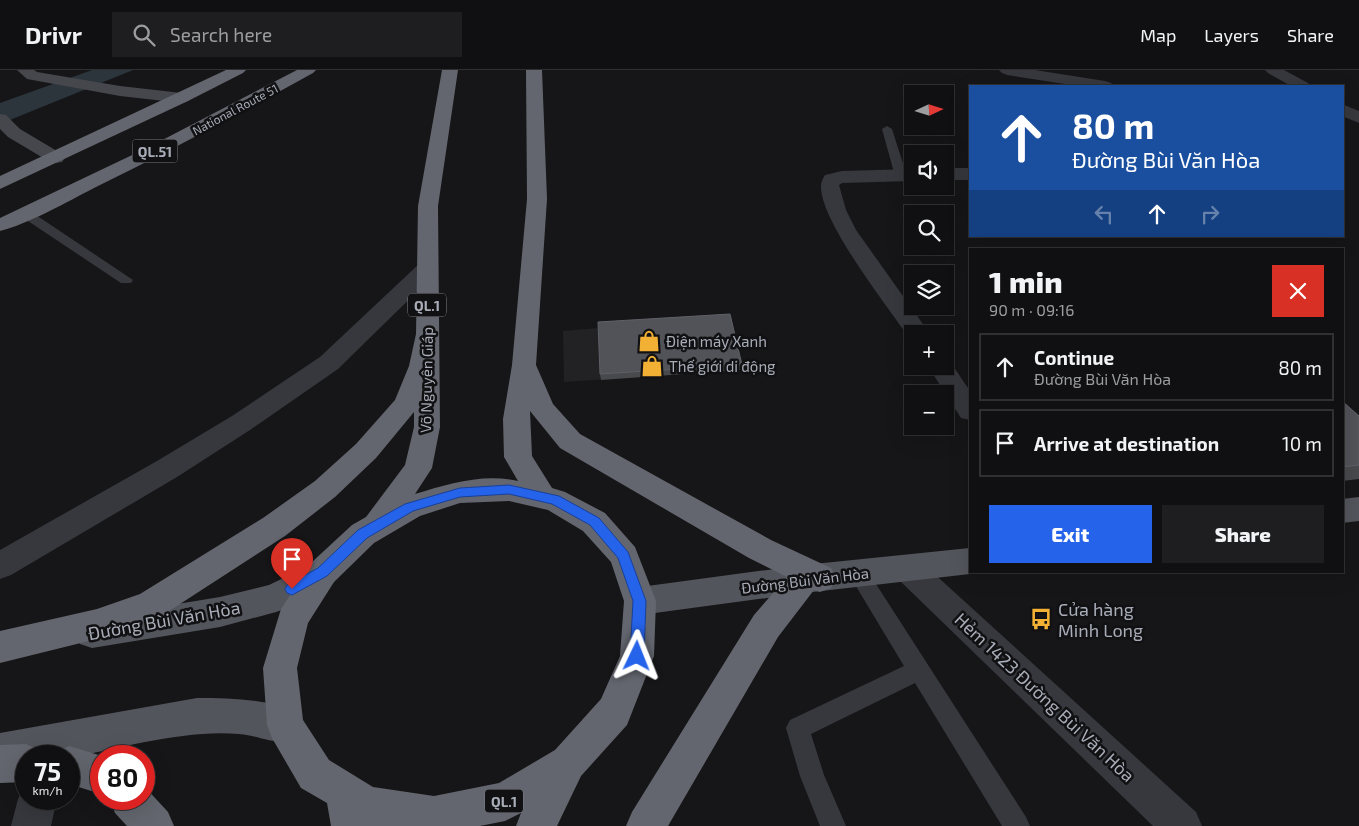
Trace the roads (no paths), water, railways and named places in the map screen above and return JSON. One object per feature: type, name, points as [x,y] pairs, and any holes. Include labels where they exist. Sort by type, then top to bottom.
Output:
[{"type":"highway","name":"QL.51","points":[[0,183],[238,70]]},
{"type":"highway","name":"National Route 51","points":[[0,225],[72,193],[234,111],[308,70]]},
{"type":"highway","name":"Võ Nguyên Giáp","points":[[374,527],[418,468],[427,427],[428,206],[450,70]]},
{"type":"highway","points":[[534,70],[537,199],[524,366],[516,419],[518,457],[542,497]]},
{"type":"highway","points":[[0,648],[97,624],[151,605],[274,527],[325,489],[366,452],[406,404],[421,366],[427,335]]},
{"type":"highway","points":[[524,366],[542,408],[570,441],[812,579],[766,626],[646,826]]},
{"type":"highway","name":"QL.1","points":[[536,826],[568,763],[614,712],[637,656],[640,601],[624,556],[594,522],[555,500],[509,490],[460,492],[410,507],[374,527],[363,534],[322,572],[293,619],[280,668],[285,725],[315,774],[348,809],[367,806],[434,816],[505,801],[568,763]]},
{"type":"highway","points":[[0,764],[15,763]]},
{"type":"highway","points":[[139,810],[154,826]]},
{"type":"main road","points":[[1344,511],[1359,509]]},
{"type":"main road","name":"Đường Bùi Văn Hòa","points":[[640,601],[858,573],[969,561]]},
{"type":"main road","name":"Đường Bùi Văn Hòa","points":[[0,648],[220,612],[276,598],[322,572]]},
{"type":"main road","points":[[0,752],[198,716],[239,716],[285,725]]},
{"type":"street","points":[[1007,70],[1042,81],[1092,85]]},
{"type":"street","points":[[1095,70],[1118,85]]},
{"type":"street","points":[[1272,70],[1300,85]]},
{"type":"street","points":[[28,73],[120,92],[182,98]]},
{"type":"street","points":[[1344,110],[1359,118]]},
{"type":"street","points":[[0,119],[14,133],[56,158]]},
{"type":"street","points":[[1344,121],[1359,123]]},
{"type":"street","points":[[954,174],[969,174]]},
{"type":"street","points":[[904,175],[842,177],[832,180],[830,185],[836,210],[846,231],[912,325]]},
{"type":"street","points":[[0,566],[175,464],[241,423],[321,369],[427,269]]},
{"type":"street","points":[[946,375],[969,410]]},
{"type":"street","name":"Hẻm 1423 Đường Bùi Văn Hòa","points":[[908,568],[1182,826]]},
{"type":"street","points":[[31,826],[35,810]]},
{"type":"lane","points":[[887,129],[904,168]]},
{"type":"lane","points":[[26,214],[126,280]]},
{"type":"lane","points":[[858,573],[1017,826]]},
{"type":"lane","points":[[833,826],[812,776],[798,728],[919,670]]},
{"type":"place","name":"Điện máy Xanh","points":[[649,341]]},
{"type":"place","name":"Thế giới di động","points":[[652,366]]},
{"type":"place","name":"Cửa hàng Minh Long","points":[[1041,619]]}]
